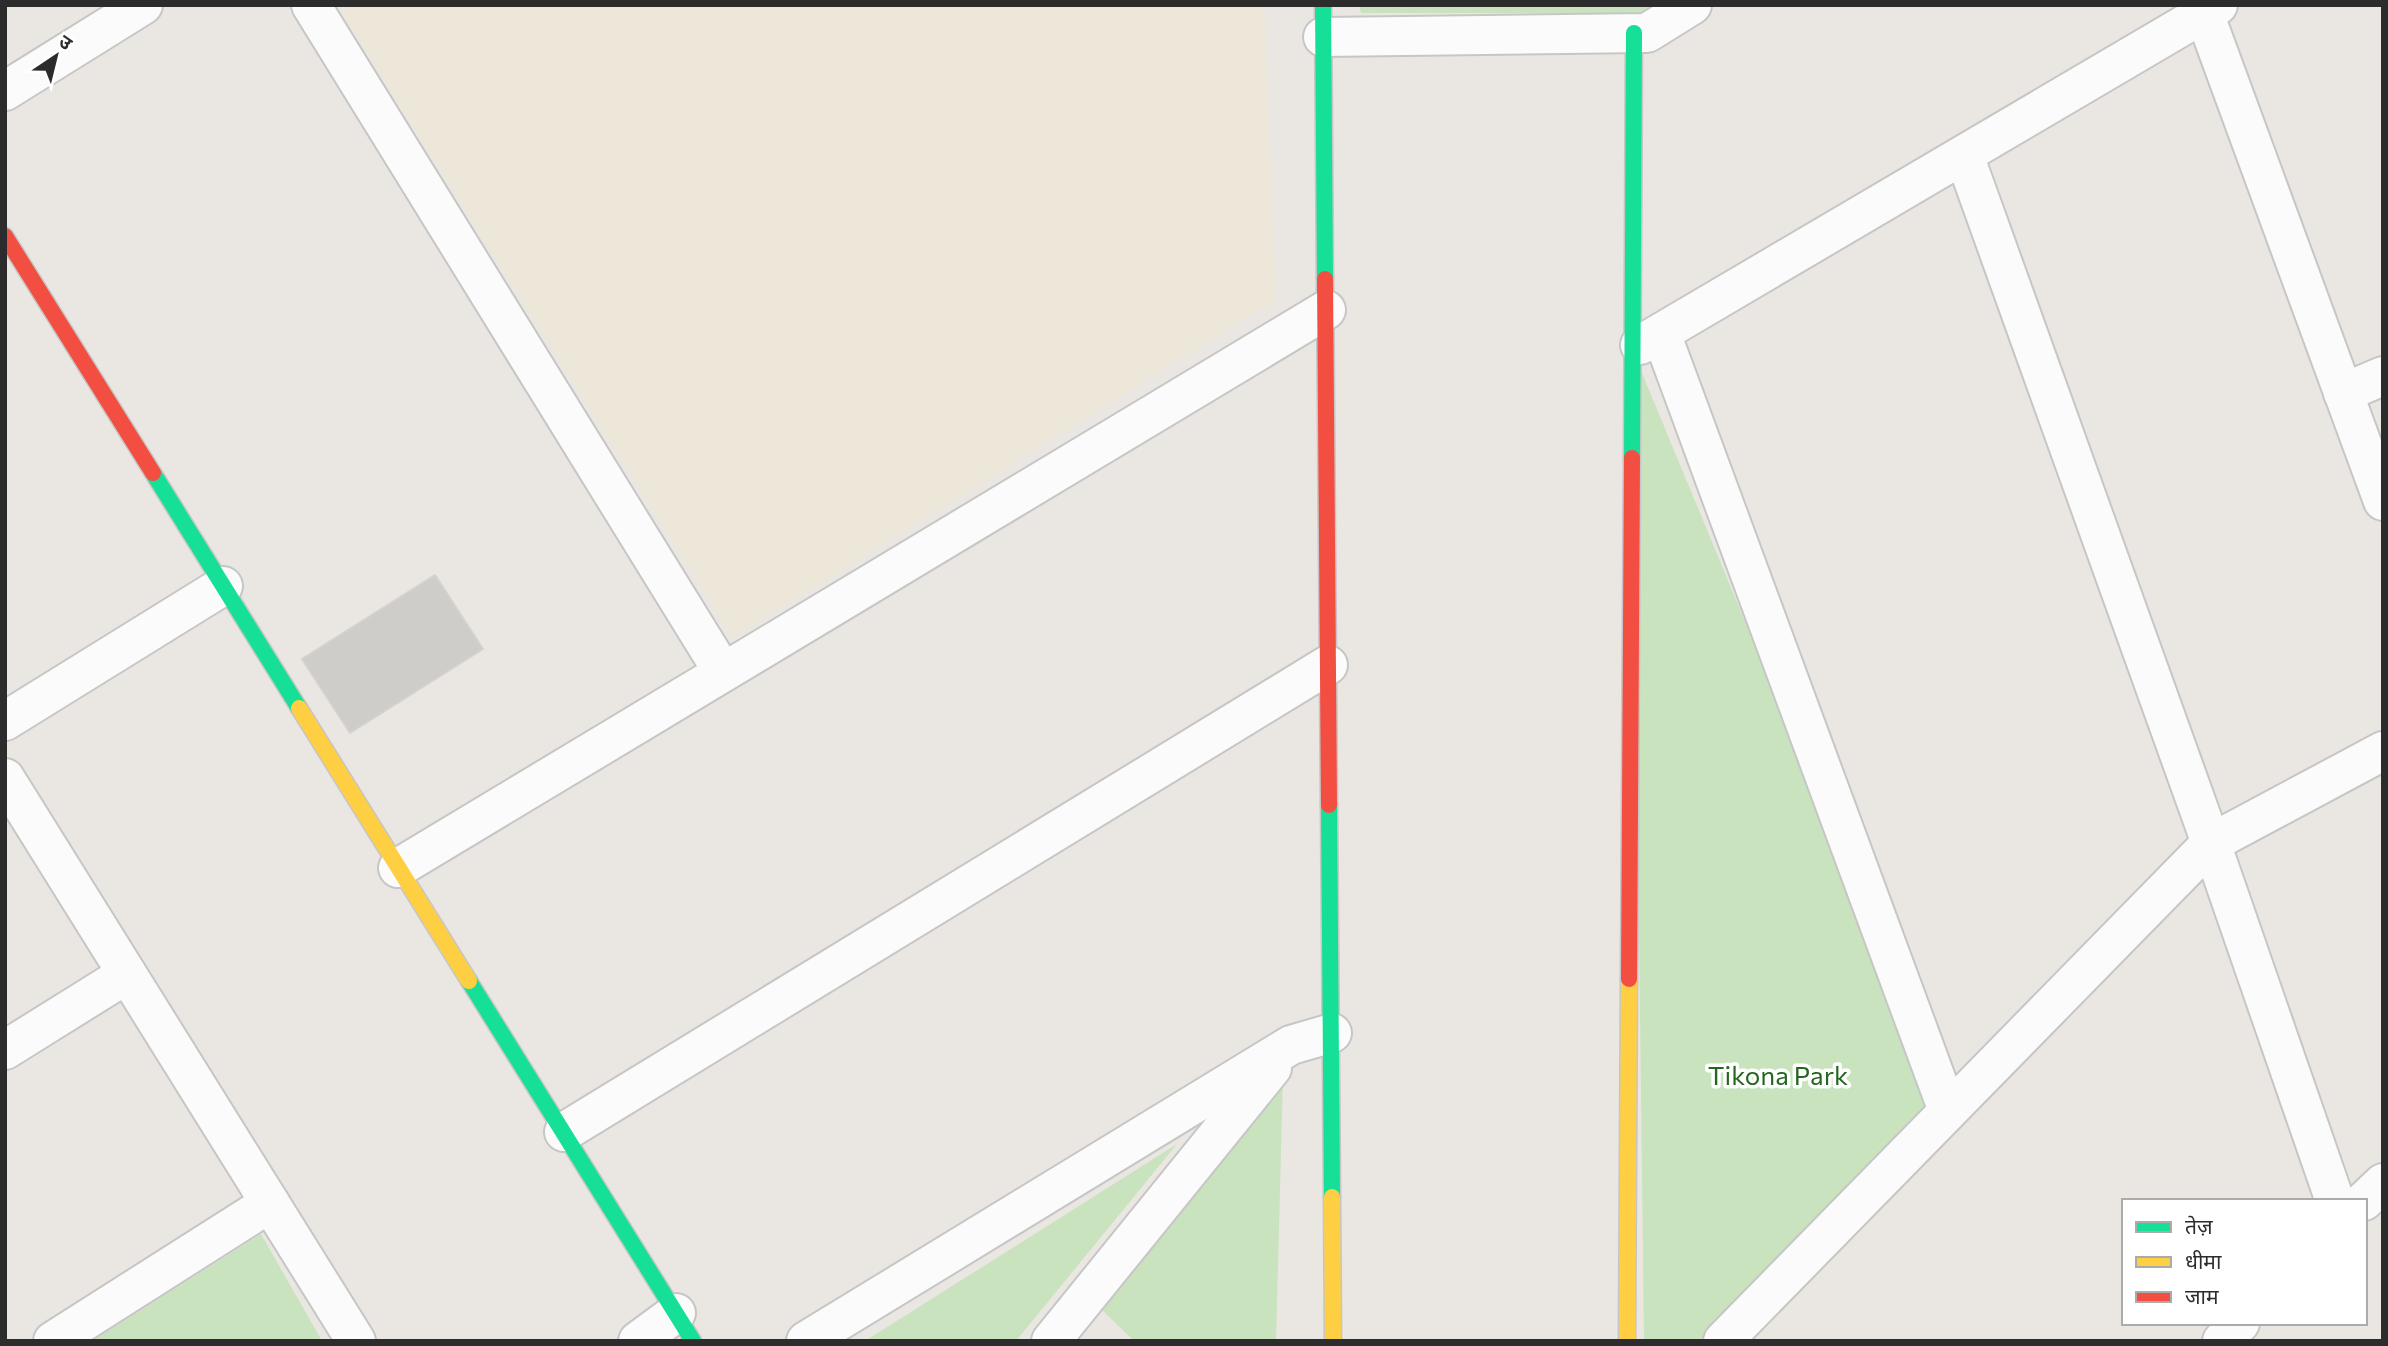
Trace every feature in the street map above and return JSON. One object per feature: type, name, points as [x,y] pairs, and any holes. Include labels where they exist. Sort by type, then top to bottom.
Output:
[{"type":"street","points":[[5,91],[143,5]]},
{"type":"street","points":[[311,5],[723,672]]},
{"type":"street","points":[[1333,1341],[1323,21],[1647,33],[1692,5]]},
{"type":"street","points":[[1647,341],[2211,9],[2343,393],[2383,501]]},
{"type":"street","points":[[1627,1341],[1647,341],[1634,33]]},
{"type":"street","points":[[1964,155],[2211,843],[2334,1199]]},
{"type":"street","points":[[5,236],[685,1327],[638,1341]]},
{"type":"street","points":[[398,868],[1326,310]]},
{"type":"street","points":[[1647,341],[1948,1111]]},
{"type":"street","points":[[2343,393],[2383,376]]},
{"type":"street","points":[[5,721],[223,586]]},
{"type":"street","points":[[564,1132],[1328,665]]},
{"type":"street","points":[[1723,1341],[2211,843],[2383,751]]},
{"type":"street","points":[[5,778],[356,1341]]},
{"type":"street","points":[[5,1050],[127,974]]},
{"type":"street","points":[[806,1341],[1291,1045],[1332,1033]]},
{"type":"street","points":[[1051,1341],[1291,1045]]},
{"type":"street","points":[[2366,1199],[2383,1183]]},
{"type":"street","points":[[53,1341],[270,1203]]},
{"type":"street","points":[[2222,1341],[2238,1325]]},
{"type":"shaded area","points":[[337,5],[1264,5],[1276,299],[733,637]]},
{"type":"green space","points":[[1359,5],[1659,5],[1647,13],[1361,13]]},
{"type":"green space","name":"Tikona Park","points":[[1632,349],[1948,1111],[1709,1341],[1644,1341]]},
{"type":"green space","points":[[1283,1076],[1276,1341],[1134,1341],[1100,1308]]},
{"type":"green space","points":[[1177,1144],[1016,1341],[865,1341]]},
{"type":"green space","points":[[261,1234],[322,1341],[92,1341]]},
{"type":"building","points":[[435,575],[483,649],[350,733],[302,659]]},
{"type":"traffic: fast","points":[[1323,5],[1325,279]]},
{"type":"traffic: fast","points":[[1632,458],[1634,33]]},
{"type":"traffic: fast","points":[[153,473],[299,708]]},
{"type":"traffic: fast","points":[[1329,805],[1332,1197]]},
{"type":"traffic: fast","points":[[469,981],[693,1341]]},
{"type":"traffic: slow","points":[[299,708],[469,981]]},
{"type":"traffic: slow","points":[[1627,1341],[1629,979]]},
{"type":"traffic: slow","points":[[1332,1197],[1333,1341]]},
{"type":"traffic: jam","points":[[5,236],[153,473]]},
{"type":"traffic: jam","points":[[1325,279],[1329,805]]},
{"type":"traffic: jam","points":[[1629,979],[1632,458]]}]
